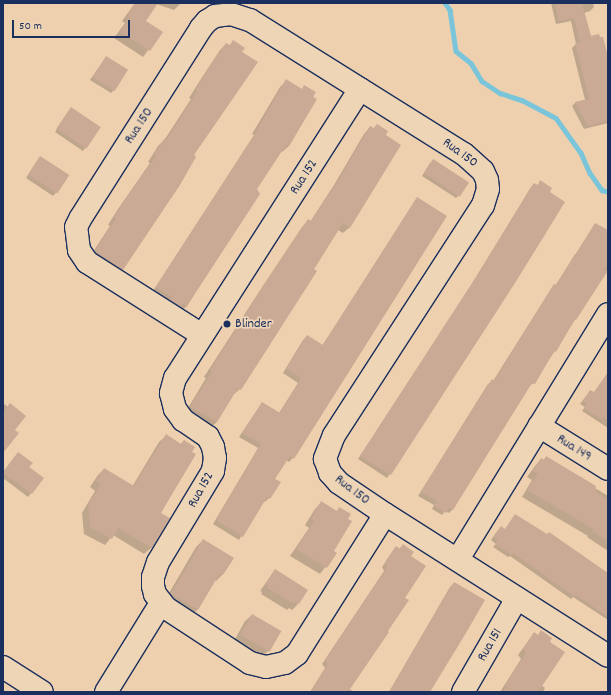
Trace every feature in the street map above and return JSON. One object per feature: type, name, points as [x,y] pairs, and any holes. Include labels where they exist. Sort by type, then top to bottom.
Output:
[{"type":"street","name":"Rua 150","points":[[202,335],[87,262],[78,250],[76,227],[201,28],[207,21],[220,14],[231,14],[240,16],[360,88],[474,161],[483,171],[488,188],[483,205],[334,435],[325,459],[330,473],[340,483],[385,514],[458,558],[517,598],[608,656]]},
{"type":"street","name":"Rua 152","points":[[360,88],[175,378],[171,393],[175,409],[183,420],[208,437],[215,458],[213,471],[158,562],[153,577],[152,586],[161,603],[250,663],[266,667],[285,663],[297,654],[385,514]]},
{"type":"street","points":[[458,558],[608,314]]},
{"type":"street","name":"Rua 149","points":[[539,426],[608,469]]},
{"type":"street","name":"Rua 151","points":[[463,692],[517,598]]},
{"type":"street","points":[[106,692],[161,603]]},
{"type":"street","points":[[3,667],[39,691]]},
{"type":"building","points":[[135,3],[158,3],[146,21],[163,32],[150,51],[120,32],[130,16],[128,14]]},
{"type":"building","points":[[555,3],[582,3],[591,36],[599,34],[600,37],[603,37],[608,57],[608,121],[588,126],[575,102],[589,99],[575,44],[580,42],[574,18],[559,21]]},
{"type":"building","points":[[233,40],[245,48],[242,52],[258,62],[194,155],[196,157],[180,185],[123,270],[95,251],[116,219],[114,218],[124,201],[156,156],[154,155],[165,138],[167,139],[197,92],[195,91],[205,74],[226,43],[230,45]]},
{"type":"building","points":[[106,56],[128,70],[115,91],[93,77]]},
{"type":"building","points":[[286,79],[302,89],[304,85],[316,92],[313,97],[317,99],[289,146],[286,145],[257,189],[260,194],[187,306],[183,304],[181,307],[170,300],[172,297],[156,287],[259,128]]},
{"type":"building","points":[[71,107],[101,127],[86,149],[56,129]]},
{"type":"building","points":[[377,124],[388,131],[386,135],[401,145],[350,228],[343,223],[314,269],[317,271],[241,390],[238,388],[217,422],[190,407],[212,372],[210,370],[263,287],[308,219],[311,221],[340,178],[370,126],[374,128]]},
{"type":"building","points":[[40,156],[69,175],[57,194],[28,174]]},
{"type":"building","points":[[433,159],[469,182],[460,197],[424,173]]},
{"type":"building","points":[[540,180],[552,188],[550,192],[565,202],[515,283],[391,475],[360,456],[474,280],[534,183],[538,185]]},
{"type":"building","points":[[417,197],[447,216],[294,459],[290,456],[275,479],[281,482],[270,499],[267,497],[243,537],[216,520],[261,444],[242,433],[262,402],[280,413],[301,378],[286,369],[307,335],[323,345]]},
{"type":"building","points":[[595,223],[608,230],[608,264],[604,271],[607,272],[576,320],[575,319],[556,352],[554,351],[535,384],[532,383],[453,510],[449,508],[446,513],[434,506],[437,501],[421,492],[492,379],[494,381],[554,284],[556,285]]},
{"type":"building","points":[[608,372],[608,421],[603,417],[601,419],[584,408],[587,404],[583,401],[590,390],[594,392]]},
{"type":"building","points":[[10,403],[26,416],[15,430],[19,433],[3,453],[3,413]]},
{"type":"building","points":[[166,434],[181,444],[184,440],[195,447],[192,452],[196,454],[161,513],[170,518],[152,548],[118,528],[112,539],[90,527],[88,505],[101,484],[96,481],[104,468],[134,486]]},
{"type":"building","points":[[18,452],[33,463],[29,467],[44,478],[32,494],[3,473]]},
{"type":"building","points":[[546,456],[596,486],[595,489],[598,490],[596,492],[608,500],[608,541],[592,531],[593,529],[527,490],[538,474],[533,471],[541,458],[544,460]]},
{"type":"building","points":[[321,501],[337,511],[339,507],[351,514],[348,519],[352,521],[334,551],[337,553],[327,568],[296,549],[314,521],[311,519]]},
{"type":"building","points":[[515,514],[547,534],[549,532],[608,573],[608,617],[576,595],[575,597],[513,553],[512,555],[495,544],[498,540],[493,537],[501,526],[505,529]]},
{"type":"building","points":[[203,539],[234,558],[223,575],[220,573],[198,610],[171,594]]},
{"type":"building","points":[[403,544],[414,552],[411,556],[426,566],[405,598],[409,600],[348,692],[311,692],[328,664],[325,660],[387,567],[385,562],[396,546],[400,549]]},
{"type":"building","points":[[275,569],[308,590],[299,604],[295,602],[294,604],[267,588],[268,585],[265,584]]},
{"type":"building","points":[[454,582],[485,600],[466,633],[430,692],[389,692]]},
{"type":"building","points":[[252,614],[281,631],[269,652],[240,635]]},
{"type":"building","points":[[541,630],[552,638],[550,642],[565,652],[538,692],[503,692],[507,686],[505,685],[526,653],[523,649],[534,632],[538,635]]},
{"type":"waterway","points":[[445,3],[450,10],[456,51],[471,63],[482,81],[500,93],[522,100],[556,118],[581,153],[590,173],[602,190],[608,192]]},
{"type":"place","name":"Blinder","points":[[227,324]]}]
